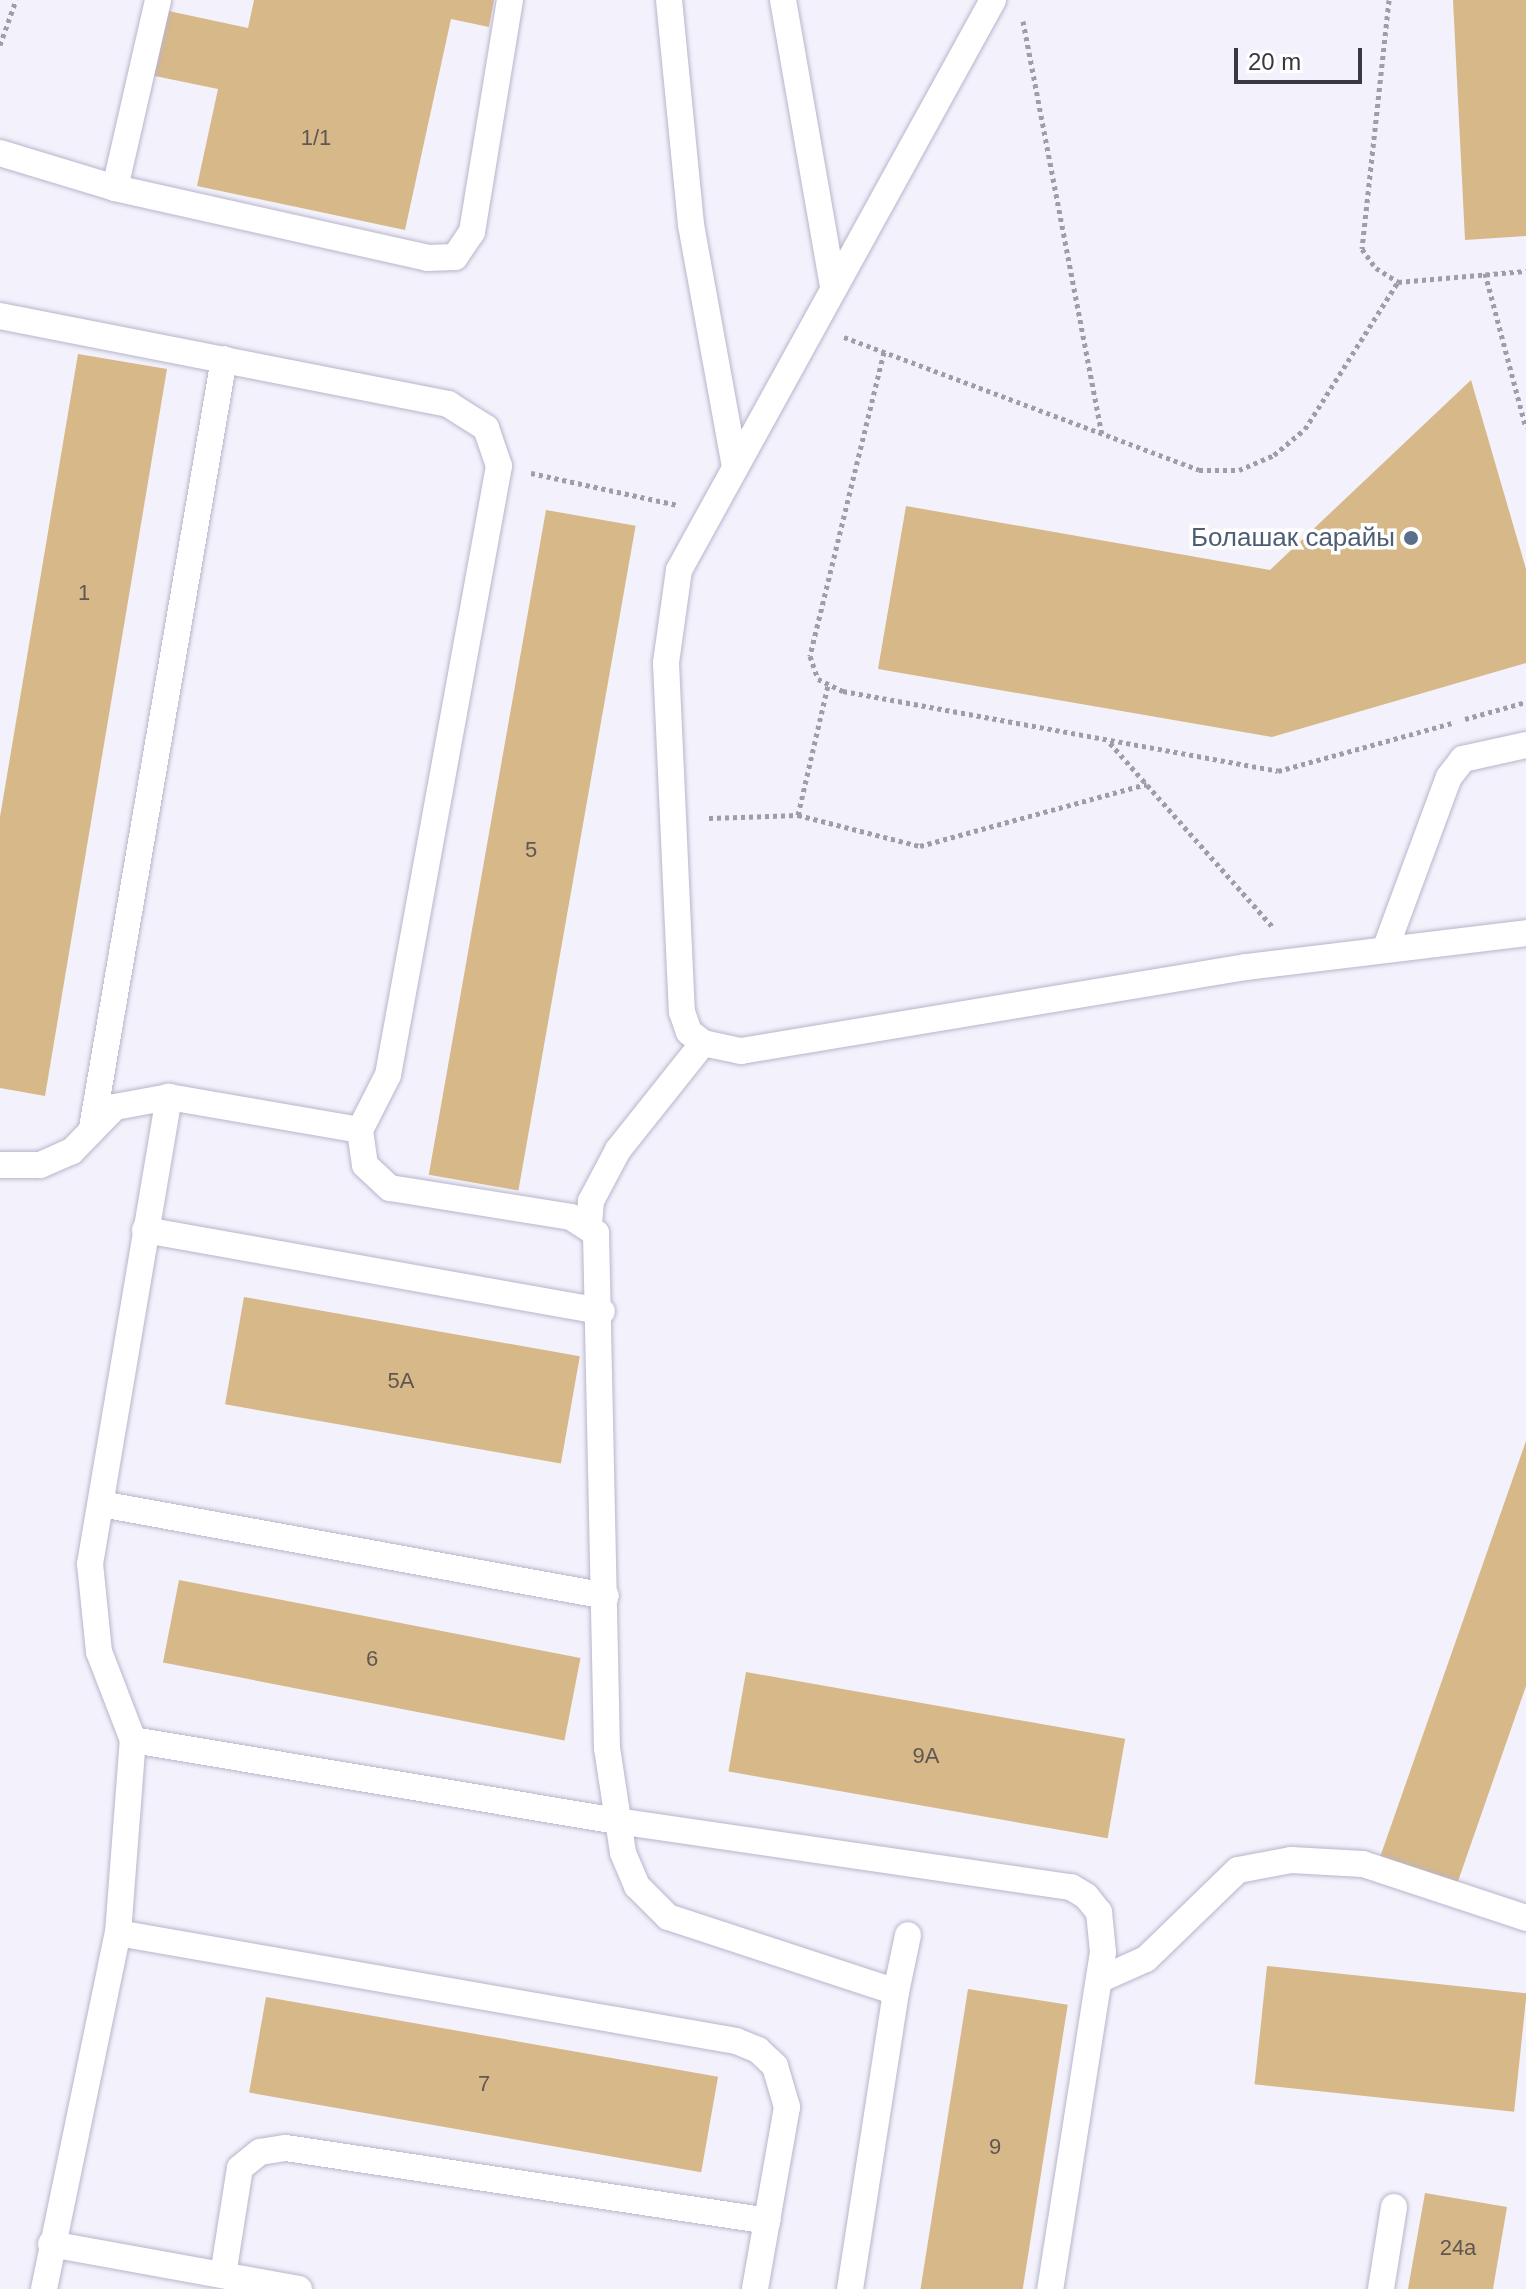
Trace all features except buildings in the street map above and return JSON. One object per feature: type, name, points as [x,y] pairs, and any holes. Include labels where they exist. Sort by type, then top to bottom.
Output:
[{"type":"lane","points":[[115,188],[158,0]]},
{"type":"lane","points":[[0,153],[115,188],[427,258],[455,257],[472,232],[510,0]]},
{"type":"lane","points":[[669,0],[691,225],[734,461]]},
{"type":"lane","points":[[783,0],[833,286]]},
{"type":"lane","points":[[993,0],[706,511],[679,570],[668,628],[682,1012],[689,1032],[703,1043],[741,1051],[1301,959],[1526,933]]},
{"type":"lane","points":[[0,316],[448,404],[486,428],[499,466],[388,1075],[360,1130],[365,1165],[390,1188],[589,1224]]},
{"type":"lane","points":[[92,1128],[224,359]]},
{"type":"lane","points":[[1386,947],[1449,777],[1463,759],[1526,745]]},
{"type":"lane","points":[[703,1043],[618,1150],[591,1201],[589,1224],[599,1247],[602,1311],[607,1748],[617,1821],[628,1872],[668,1917],[896,1992]]},
{"type":"lane","points":[[0,1165],[40,1165],[72,1151],[115,1107],[169,1097],[360,1130]]},
{"type":"lane","points":[[44,2289],[118,1933],[133,1740],[99,1652],[90,1564],[169,1097]]},
{"type":"lane","points":[[145,1230],[602,1311]]},
{"type":"lane","points":[[101,1504],[606,1596]]},
{"type":"lane","points":[[133,1740],[617,1821],[1071,1887],[1099,1912],[1105,1930],[1050,2289]]},
{"type":"lane","points":[[1099,1980],[1146,1959],[1238,1870],[1291,1860],[1363,1864],[1526,1918]]},
{"type":"lane","points":[[118,1933],[736,2041],[758,2050],[783,2083],[787,2107],[755,2289]]},
{"type":"lane","points":[[850,2289],[896,1992],[908,1935]]},
{"type":"lane","points":[[223,2275],[240,2168],[260,2152],[286,2148],[767,2221]]},
{"type":"lane","points":[[1381,2289],[1394,2207]]},
{"type":"lane","points":[[51,2244],[299,2289]]},
{"type":"path","points":[[0,45],[16,0]]},
{"type":"path","points":[[1389,0],[1362,249],[1376,268],[1398,282],[1526,271]]},
{"type":"path","points":[[1022,15],[1102,434]]},
{"type":"path","points":[[1485,273],[1526,428]]},
{"type":"path","points":[[811,325],[1199,470],[1239,470],[1274,455],[1305,429],[1398,282]]},
{"type":"path","points":[[884,352],[810,656],[818,679],[828,685],[1110,742],[1278,771],[1526,702]]},
{"type":"path","points":[[499,466],[706,511]]},
{"type":"path","points":[[798,815],[828,685]]},
{"type":"path","points":[[1110,742],[1301,959]]},
{"type":"path","points":[[673,820],[798,815],[920,846],[1147,784]]},
{"type":"place","name":"Болашак сарайы","points":[[1411,538]]}]
